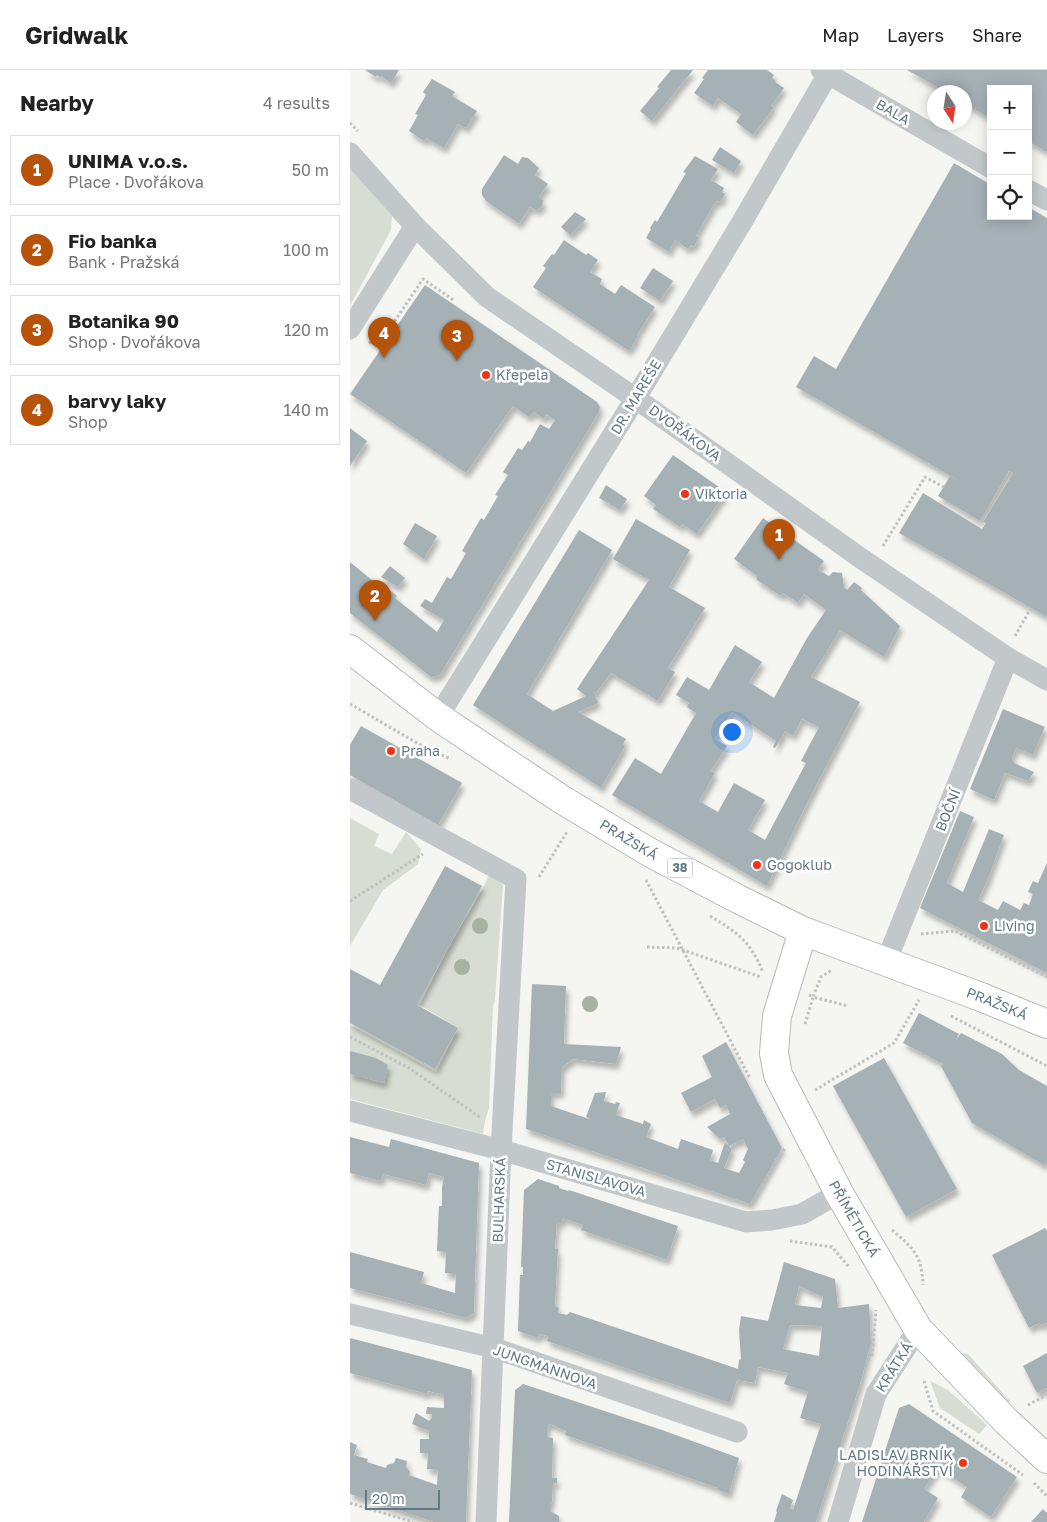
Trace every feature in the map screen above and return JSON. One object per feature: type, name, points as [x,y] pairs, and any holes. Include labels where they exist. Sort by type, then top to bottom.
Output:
[{"type":"main road","name":"PRAŽSKÁ","points":[[350,649],[438,717],[561,799],[649,852],[803,931],[981,997],[1047,1024]]},
{"type":"main road","name":"PŘÍMĚTICKÁ","points":[[803,931],[777,1016],[774,1053],[778,1075],[839,1193],[918,1329],[1006,1422],[1047,1459]]},
{"type":"street","name":"BALA","points":[[824,72],[987,166]]},
{"type":"street","name":"DR. MAREŠE","points":[[438,717],[742,222],[824,72]]},
{"type":"street","name":"DVOŘÁKOVA","points":[[350,153],[415,226],[487,296],[862,559],[1011,648],[1047,680]]},
{"type":"street","points":[[1032,192],[1047,200]]},
{"type":"street","points":[[350,329],[415,226]]},
{"type":"street","name":"BOČNÍ","points":[[886,962],[1011,648]]},
{"type":"street","points":[[350,789],[444,839]]},
{"type":"street","name":"BULHARSKÁ","points":[[444,839],[516,879],[500,1150],[486,1522]]},
{"type":"street","name":"STANISLAVOVA","points":[[350,1111],[500,1150],[746,1222],[772,1220],[802,1214],[839,1193]]},
{"type":"street","name":"JUNGMANNOVA","points":[[350,1314],[494,1348],[737,1432]]},
{"type":"street","name":"KRÁTKÁ","points":[[838,1522],[876,1394],[918,1329]]},
{"type":"path","points":[[880,551],[925,477],[944,487]]},
{"type":"path","points":[[1011,648],[1031,608]]},
{"type":"path","points":[[350,704],[432,751],[458,762]]},
{"type":"path","points":[[350,901],[444,839]]},
{"type":"path","points":[[643,875],[753,1085]]},
{"type":"path","points":[[898,935],[906,936],[955,931],[1047,977]]},
{"type":"path","points":[[647,947],[677,948],[766,979]]},
{"type":"path","points":[[803,1030],[813,996],[848,1006]]},
{"type":"path","points":[[817,1088],[894,1043],[920,998]]},
{"type":"path","points":[[350,1037],[409,1068],[485,1121],[500,1150]]},
{"type":"path","points":[[756,1200],[786,1150],[786,1146]]},
{"type":"path","points":[[890,1228],[912,1248],[922,1268],[924,1291]]},
{"type":"path","points":[[787,1241],[832,1248],[855,1274]]},
{"type":"path","points":[[870,1365],[877,1311],[873,1304]]},
{"type":"path","points":[[924,1381],[933,1411],[1026,1478]]},
{"type":"path","points":[[1024,1407],[1047,1395]]},
{"type":"path","points":[[1033,1482],[1047,1496]]},
{"type":"path","points":[[350,1503],[413,1522]]},
{"type":"shaded area","points":[[350,168],[392,216],[391,230],[350,306]]},
{"type":"shaded area","points":[[350,818],[379,834],[374,846],[392,854],[406,832],[421,849],[418,864],[383,890],[350,946]]},
{"type":"shaded area","points":[[490,874],[503,885],[493,1006],[489,1108],[483,1134],[350,1099],[350,1025],[436,1072],[458,1028],[420,1005],[449,946]]},
{"type":"shaded area","points":[[962,1353],[968,1354],[1010,1401],[1005,1407],[957,1359]]},
{"type":"shaded area","points":[[930,1381],[948,1390],[987,1425],[979,1434],[940,1408]]},
{"type":"building","points":[[365,70],[399,70],[391,83],[381,76],[381,78],[377,75],[376,77]]},
{"type":"building","points":[[671,70],[693,70],[652,121],[640,111]]},
{"type":"building","points":[[708,70],[767,70],[774,75],[772,78],[775,82],[784,88],[771,106],[774,107],[753,135],[736,122],[741,114],[718,98],[713,106],[694,93]]},
{"type":"building","points":[[907,70],[1047,70],[1047,152],[1032,143],[1032,85],[987,85],[987,117],[972,108],[972,85],[934,85]]},
{"type":"building","points":[[432,79],[455,92],[452,96],[477,111],[466,128],[458,124],[444,148],[426,138],[424,141],[409,131],[418,115],[415,114],[426,95],[423,92]]},
{"type":"building","points":[[720,147],[741,161],[734,173],[712,160]]},
{"type":"building","points":[[504,155],[518,164],[522,157],[528,158],[539,168],[535,175],[548,184],[539,197],[543,200],[542,207],[536,210],[530,207],[519,224],[486,201],[482,195],[482,189]]},
{"type":"building","points":[[695,156],[718,169],[711,180],[724,188],[722,192],[725,194],[720,202],[717,201],[714,204],[696,236],[699,237],[694,247],[691,245],[688,249],[675,240],[669,252],[646,238],[650,228],[655,220],[657,222],[686,173],[683,172]]},
{"type":"building","points":[[954,163],[987,183],[987,220],[1032,220],[1032,209],[1047,218],[1047,617],[899,533],[923,493],[982,529],[986,523],[983,522],[1013,473],[1009,471],[980,521],[938,496],[950,476],[961,482],[796,387],[814,356],[836,369]]},
{"type":"building","points":[[575,212],[586,219],[570,235],[561,227]]},
{"type":"building","points":[[564,240],[586,255],[588,253],[598,260],[590,272],[602,279],[600,284],[615,294],[621,285],[655,307],[629,351],[533,287],[546,268],[543,266],[552,254],[554,255]]},
{"type":"building","points":[[653,268],[673,281],[660,301],[640,288]]},
{"type":"building","points":[[425,285],[597,402],[600,407],[599,412],[440,675],[431,677],[350,613],[350,562],[385,591],[387,588],[397,596],[395,598],[437,632],[444,620],[420,606],[425,599],[432,603],[447,577],[451,579],[466,553],[462,551],[481,518],[484,520],[498,496],[495,495],[508,475],[503,472],[518,448],[522,450],[528,441],[530,442],[540,424],[549,429],[555,420],[546,414],[544,419],[534,412],[529,417],[513,406],[466,473],[350,394]]},
{"type":"building","points":[[350,428],[367,441],[350,466]]},
{"type":"building","name":"Viktoria","points":[[673,455],[726,492],[697,534],[682,524],[680,527],[653,509],[656,505],[644,496]]},
{"type":"building","points":[[606,485],[627,499],[620,510],[599,498]]},
{"type":"building","points":[[763,518],[824,561],[818,570],[829,576],[833,572],[842,573],[844,587],[847,590],[854,582],[900,626],[884,657],[840,630],[811,677],[860,702],[810,797],[767,886],[612,795],[635,758],[661,774],[696,713],[687,707],[689,703],[676,695],[687,677],[709,690],[735,645],[762,662],[749,682],[774,698],[807,638],[826,610],[804,594],[798,603],[783,593],[781,596],[757,580],[757,576],[734,559]],"holes":[[[732,712],[776,741],[773,747],[775,748],[785,731],[793,736],[802,719],[819,727],[801,761],[806,763],[765,840],[748,830],[765,800],[734,783],[718,812],[699,801],[715,773],[711,771],[727,746],[715,739]]]},
{"type":"building","points":[[636,519],[690,550],[669,587],[705,608],[668,668],[675,672],[658,701],[611,673],[596,693],[594,692],[598,703],[578,712],[626,739],[623,744],[625,746],[601,788],[473,705],[579,530],[612,550],[527,694],[553,711],[586,696],[577,689],[649,580],[613,559]]},
{"type":"building","points":[[415,523],[437,536],[424,559],[403,544]]},
{"type":"building","points":[[390,566],[405,578],[398,587],[381,577]]},
{"type":"building","points":[[1003,709],[1045,727],[1033,755],[1016,748],[1012,758],[1014,763],[1034,772],[1028,781],[1005,773],[994,800],[970,789]]},
{"type":"building","points":[[361,726],[462,783],[438,825],[350,775],[350,745]]},
{"type":"building","points":[[960,811],[974,817],[947,883],[963,892],[989,829],[1004,835],[978,900],[998,910],[1003,901],[1020,910],[1024,903],[1029,905],[1033,894],[1028,892],[1033,881],[1038,883],[1047,863],[1047,973],[920,908]]},
{"type":"building","points":[[445,866],[482,886],[417,1005],[458,1028],[435,1069],[350,1023],[350,969],[380,985]]},
{"type":"building","points":[[532,984],[566,986],[564,1044],[621,1047],[616,1064],[573,1059],[562,1067],[561,1093],[551,1093],[551,1106],[592,1120],[586,1117],[595,1093],[606,1092],[604,1101],[615,1104],[616,1102],[620,1103],[616,1115],[643,1124],[644,1120],[651,1124],[646,1137],[678,1149],[681,1139],[713,1150],[710,1160],[718,1163],[725,1142],[729,1146],[724,1137],[720,1139],[707,1127],[730,1114],[726,1105],[720,1108],[715,1099],[691,1112],[681,1093],[712,1077],[702,1056],[726,1042],[782,1148],[750,1204],[526,1129]],"holes":[[[743,1139],[748,1149],[743,1160],[745,1162],[739,1173],[724,1168],[732,1149],[729,1146]]]},
{"type":"building","points":[[919,1013],[959,1034],[955,1041],[961,1033],[1002,1054],[1019,1070],[1047,1086],[1047,1163],[1044,1165],[972,1123],[941,1066],[943,1064],[903,1043]]},
{"type":"building","points":[[350,1051],[376,1058],[388,1065],[384,1083],[350,1074]]},
{"type":"building","points":[[884,1058],[957,1189],[906,1217],[833,1086]]},
{"type":"building","points":[[350,1137],[389,1147],[391,1139],[479,1163],[474,1313],[466,1318],[350,1288],[350,1252],[424,1272],[421,1283],[455,1293],[456,1274],[445,1273],[446,1252],[437,1251],[439,1206],[442,1206],[444,1177],[429,1173],[426,1185],[383,1174],[381,1181],[350,1173]]},
{"type":"building","points":[[538,1179],[559,1186],[559,1188],[678,1226],[667,1260],[581,1230],[583,1225],[563,1218],[561,1224],[557,1222],[555,1249],[558,1249],[555,1306],[559,1308],[558,1313],[567,1315],[570,1312],[738,1369],[739,1360],[741,1359],[739,1330],[741,1316],[768,1321],[784,1262],[835,1279],[838,1308],[869,1304],[871,1343],[860,1384],[816,1522],[774,1522],[782,1494],[793,1500],[790,1508],[793,1510],[821,1424],[800,1418],[808,1392],[784,1384],[788,1373],[758,1367],[755,1383],[737,1380],[730,1403],[547,1341],[548,1336],[539,1334],[538,1338],[518,1331],[520,1275],[523,1275],[523,1267],[521,1267],[524,1190]],"holes":[[[799,1286],[823,1297],[821,1308],[795,1305]],[[790,1325],[822,1326],[819,1356],[783,1349]]]},
{"type":"building","points":[[1045,1228],[1047,1231],[1047,1323],[1041,1326],[1040,1323],[1029,1328],[992,1255]]},
{"type":"building","points":[[350,1338],[472,1370],[466,1522],[434,1522],[350,1494],[350,1442],[357,1445],[354,1455],[368,1459],[367,1462],[386,1468],[387,1465],[394,1463],[396,1458],[407,1461],[406,1467],[410,1472],[409,1475],[437,1485],[438,1470],[427,1469],[428,1453],[420,1453],[420,1439],[429,1439],[429,1431],[412,1424],[416,1413],[429,1421],[432,1418],[432,1414],[426,1414],[427,1407],[444,1408],[444,1395],[428,1391],[427,1394],[350,1373]]},
{"type":"building","points":[[1047,1353],[1047,1388],[1037,1393],[1023,1366]]},
{"type":"building","points":[[523,1384],[662,1430],[739,1458],[729,1494],[718,1490],[718,1488],[565,1435],[566,1431],[550,1424],[547,1426],[547,1437],[553,1438],[552,1478],[557,1478],[557,1483],[553,1483],[550,1511],[559,1516],[559,1522],[509,1522],[515,1390]]},
{"type":"building","points":[[909,1404],[1017,1477],[991,1517],[961,1497],[967,1487],[938,1468],[924,1489],[938,1498],[924,1522],[862,1522],[899,1408]]},
{"type":"building","points":[[1043,1509],[1047,1513],[1047,1522],[1031,1522]]},
{"type":"place","name":"barvy laky","points":[[384,358]]},
{"type":"place","name":"Botanika 90","points":[[457,361]]},
{"type":"place","name":"Křepela","points":[[486,375]]},
{"type":"place","name":"Viktoria","points":[[685,494]]},
{"type":"place","name":"UNIMA v.o.s.","points":[[779,560]]},
{"type":"place","name":"Fio banka","points":[[375,621]]},
{"type":"place","name":"Praha","points":[[391,751]]},
{"type":"place","name":"Gogoklub","points":[[757,865]]},
{"type":"place","name":"Living","points":[[984,926]]},
{"type":"place","name":"LADISLAV BRNÍK HODINÁŘSTVÍ","points":[[963,1463]]}]
